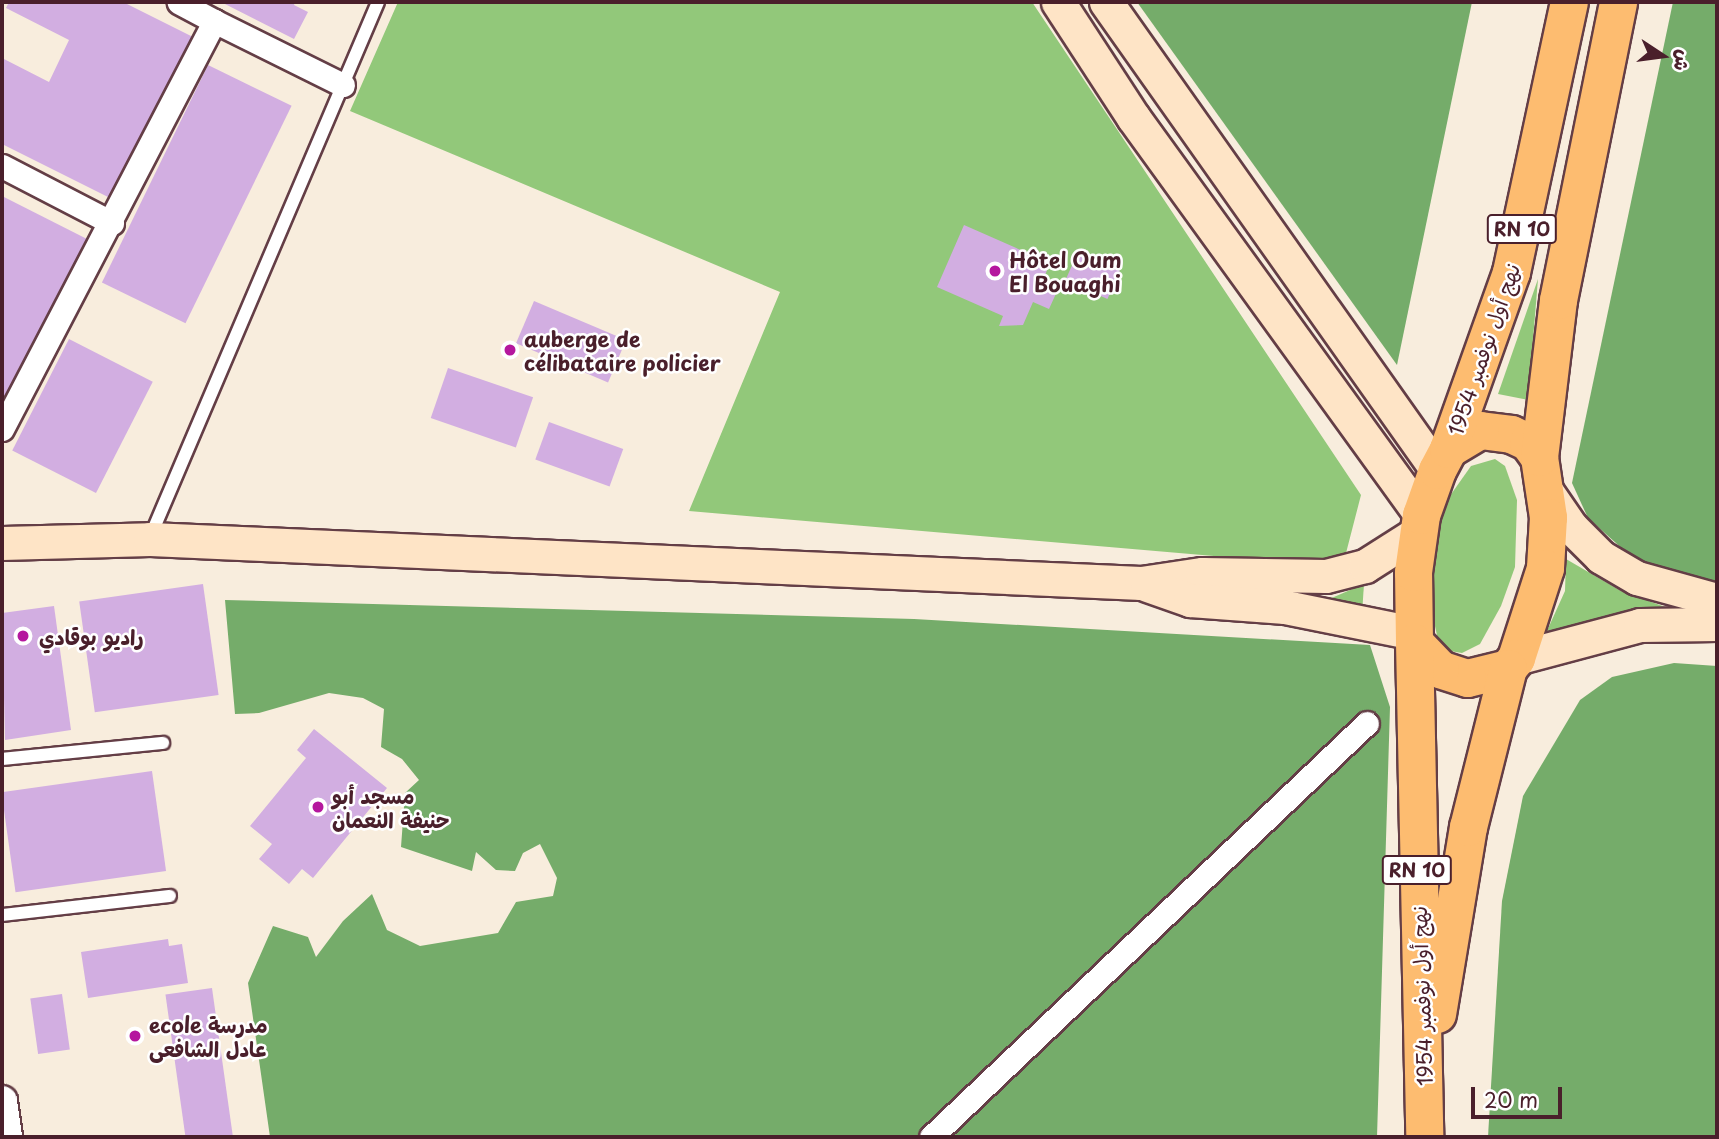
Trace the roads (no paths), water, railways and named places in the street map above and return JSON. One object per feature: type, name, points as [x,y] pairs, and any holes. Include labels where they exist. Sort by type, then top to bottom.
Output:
[{"type":"main road","points":[[2,543],[150,539],[1141,583],[1202,574],[1326,576],[1365,566],[1419,524],[1133,117],[1058,2]]},
{"type":"main road","points":[[1106,2],[1442,459],[1480,430],[1497,431],[1528,442],[1571,527],[1601,557],[1637,579],[1717,600]]},
{"type":"main road","name":"نهج أول نوفمبر 1954","points":[[1424,1137],[1425,1098],[1418,971],[1414,638],[1419,524],[1511,272],[1569,2]]},
{"type":"main road","name":"RN 10","points":[[1543,475],[1562,275],[1618,2]]},
{"type":"main road","name":"نهج أول نوفمبر 1954","points":[[1425,1098],[1452,908],[1512,663],[1545,568],[1543,475]]},
{"type":"main road","points":[[1141,583],[1190,600],[1285,607],[1414,638],[1429,661],[1452,675],[1467,678],[1640,625],[1717,624]]},
{"type":"street","points":[[179,2],[343,85]]},
{"type":"street","points":[[3,424],[112,223],[214,22]]},
{"type":"street","points":[[2,166],[112,223]]},
{"type":"street","points":[[931,1137],[1367,723]]},
{"type":"street","points":[[2,1101],[7,1137]]},
{"type":"lane","points":[[150,539],[378,2]]},
{"type":"lane","points":[[2,759],[163,743]]},
{"type":"lane","points":[[2,915],[170,896]]},
{"type":"place","name":"Hôtel Oum El Bouaghi","points":[[995,271]]},
{"type":"place","name":"auberge de célibataire policier","points":[[510,350]]},
{"type":"place","name":"راديو بوقادي","points":[[23,636]]},
{"type":"place","name":"مسجد أبو حنيفة النعمان","points":[[318,807]]},
{"type":"place","name":"ecole مدرسة عادل الشافعى","points":[[135,1036]]}]
